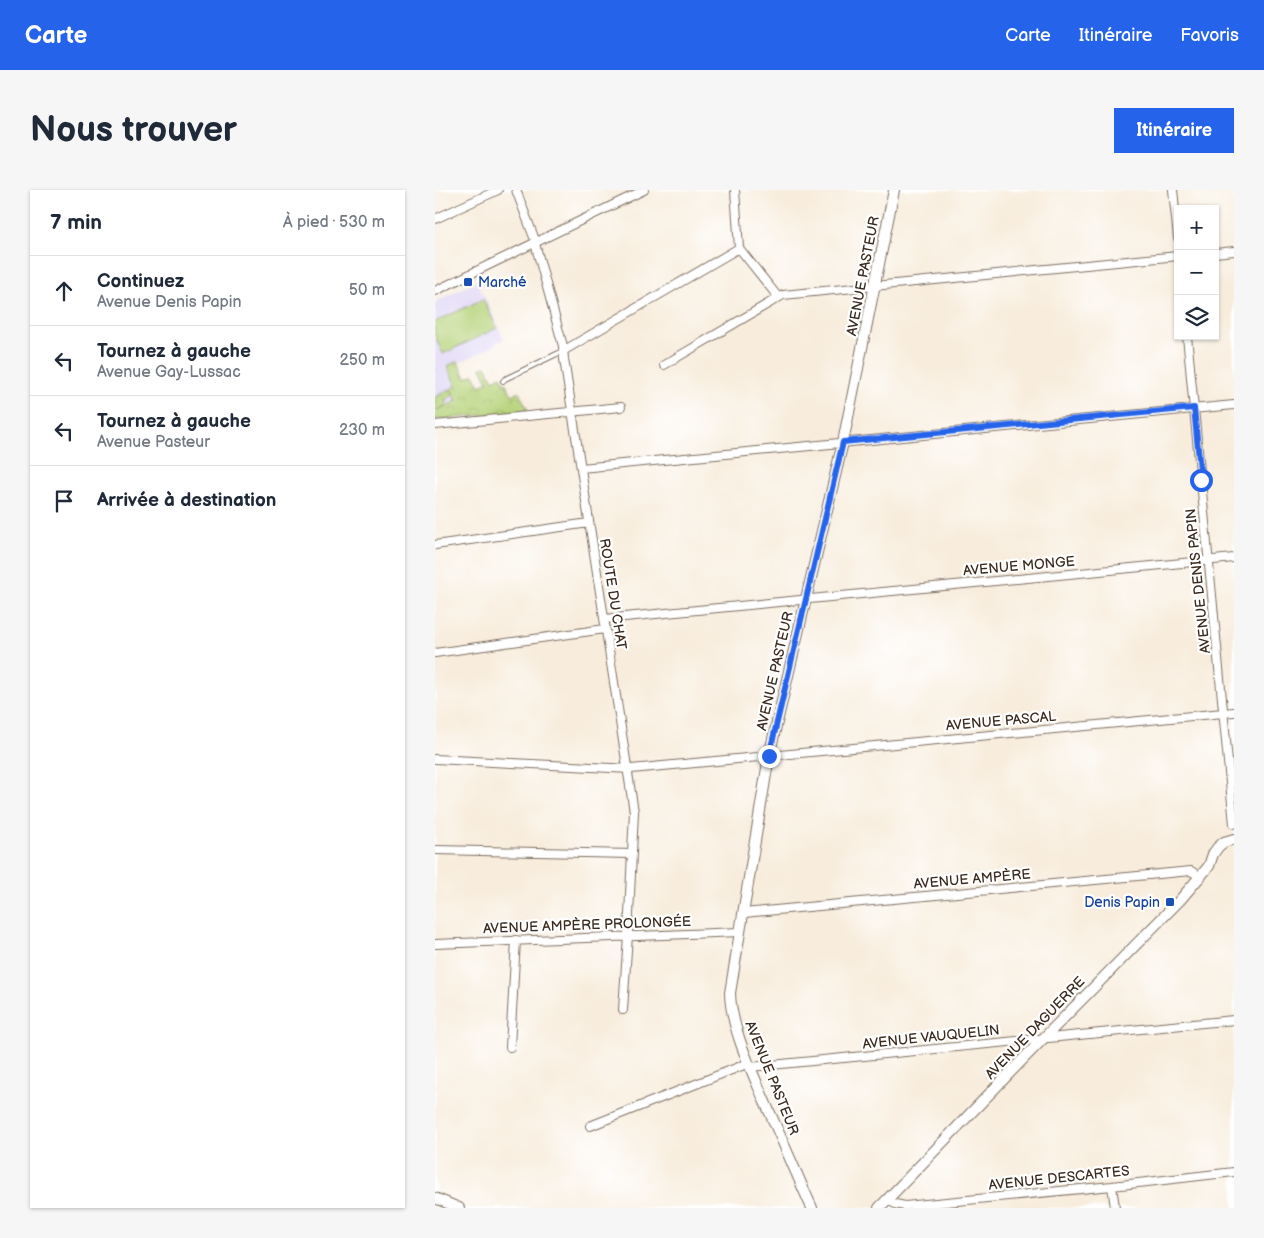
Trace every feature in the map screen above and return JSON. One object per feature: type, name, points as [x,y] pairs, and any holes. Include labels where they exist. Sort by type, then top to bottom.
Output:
[{"type":"street","points":[[435,220],[498,190]]},
{"type":"street","name":"ROUTE DU CHAT","points":[[517,190],[534,237],[562,342],[634,812],[623,1010]]},
{"type":"street","points":[[435,291],[644,190]]},
{"type":"street","points":[[735,190],[739,248],[778,297]]},
{"type":"street","name":"AVENUE PASTEUR","points":[[812,1208],[749,1065],[730,1004],[730,992],[769,756],[843,442],[894,190]]},
{"type":"street","points":[[1173,190],[1175,205]]},
{"type":"street","points":[[563,351],[739,248]]},
{"type":"street","points":[[1219,252],[1234,251]]},
{"type":"street","points":[[664,365],[783,295],[1174,256]]},
{"type":"street","name":"AVENUE DENIS PAPIN","points":[[1187,340],[1234,824]]},
{"type":"street","points":[[581,468],[1234,405]]},
{"type":"street","points":[[435,425],[621,407]]},
{"type":"street","points":[[435,545],[589,523]]},
{"type":"street","name":"AVENUE MONGE","points":[[604,619],[1234,558]]},
{"type":"street","points":[[435,653],[605,629]]},
{"type":"street","name":"AVENUE PASCAL","points":[[435,760],[627,769],[1234,712]]},
{"type":"street","name":"AVENUE DAGUERRE","points":[[879,1208],[1180,900],[1209,866],[1213,854],[1218,847],[1224,842],[1234,839]]},
{"type":"street","points":[[435,850],[632,854]]},
{"type":"street","name":"AVENUE AMPÈRE","points":[[744,913],[1191,871],[1201,877]]},
{"type":"street","name":"AVENUE AMPÈRE PROLONGÉE","points":[[435,944],[740,932]]},
{"type":"street","points":[[510,1047],[516,940]]},
{"type":"street","name":"AVENUE VAUQUELIN","points":[[590,1126],[749,1065],[1234,1020]]},
{"type":"street","name":"AVENUE DESCARTES","points":[[888,1199],[895,1204],[905,1206],[1234,1172]]},
{"type":"street","points":[[1112,1186],[1115,1208]]},
{"type":"street","points":[[435,1198],[459,1208]]},
{"type":"lane","points":[[503,381],[513,374],[563,351]]},
{"type":"shaded area","points":[[477,281],[504,339],[496,345],[459,363],[457,361],[447,366],[456,387],[457,401],[435,411],[435,302]]},
{"type":"green space","points":[[483,299],[497,328],[443,354],[435,336],[435,322]]},
{"type":"green space","points":[[458,361],[466,378],[474,374],[480,386],[488,382],[481,368],[486,366],[493,380],[501,376],[512,395],[519,392],[528,410],[435,420],[435,411],[457,401],[451,389],[456,386],[447,366]]},
{"type":"green space","points":[[451,389],[454,395],[445,400],[447,405],[435,411],[435,397]]},
{"type":"place","name":"Marché","points":[[468,282]]},
{"type":"place","name":"Denis Papin","points":[[1170,902]]},
{"type":"route","points":[[769,756],[843,442],[1194,408],[1201,480]]}]
